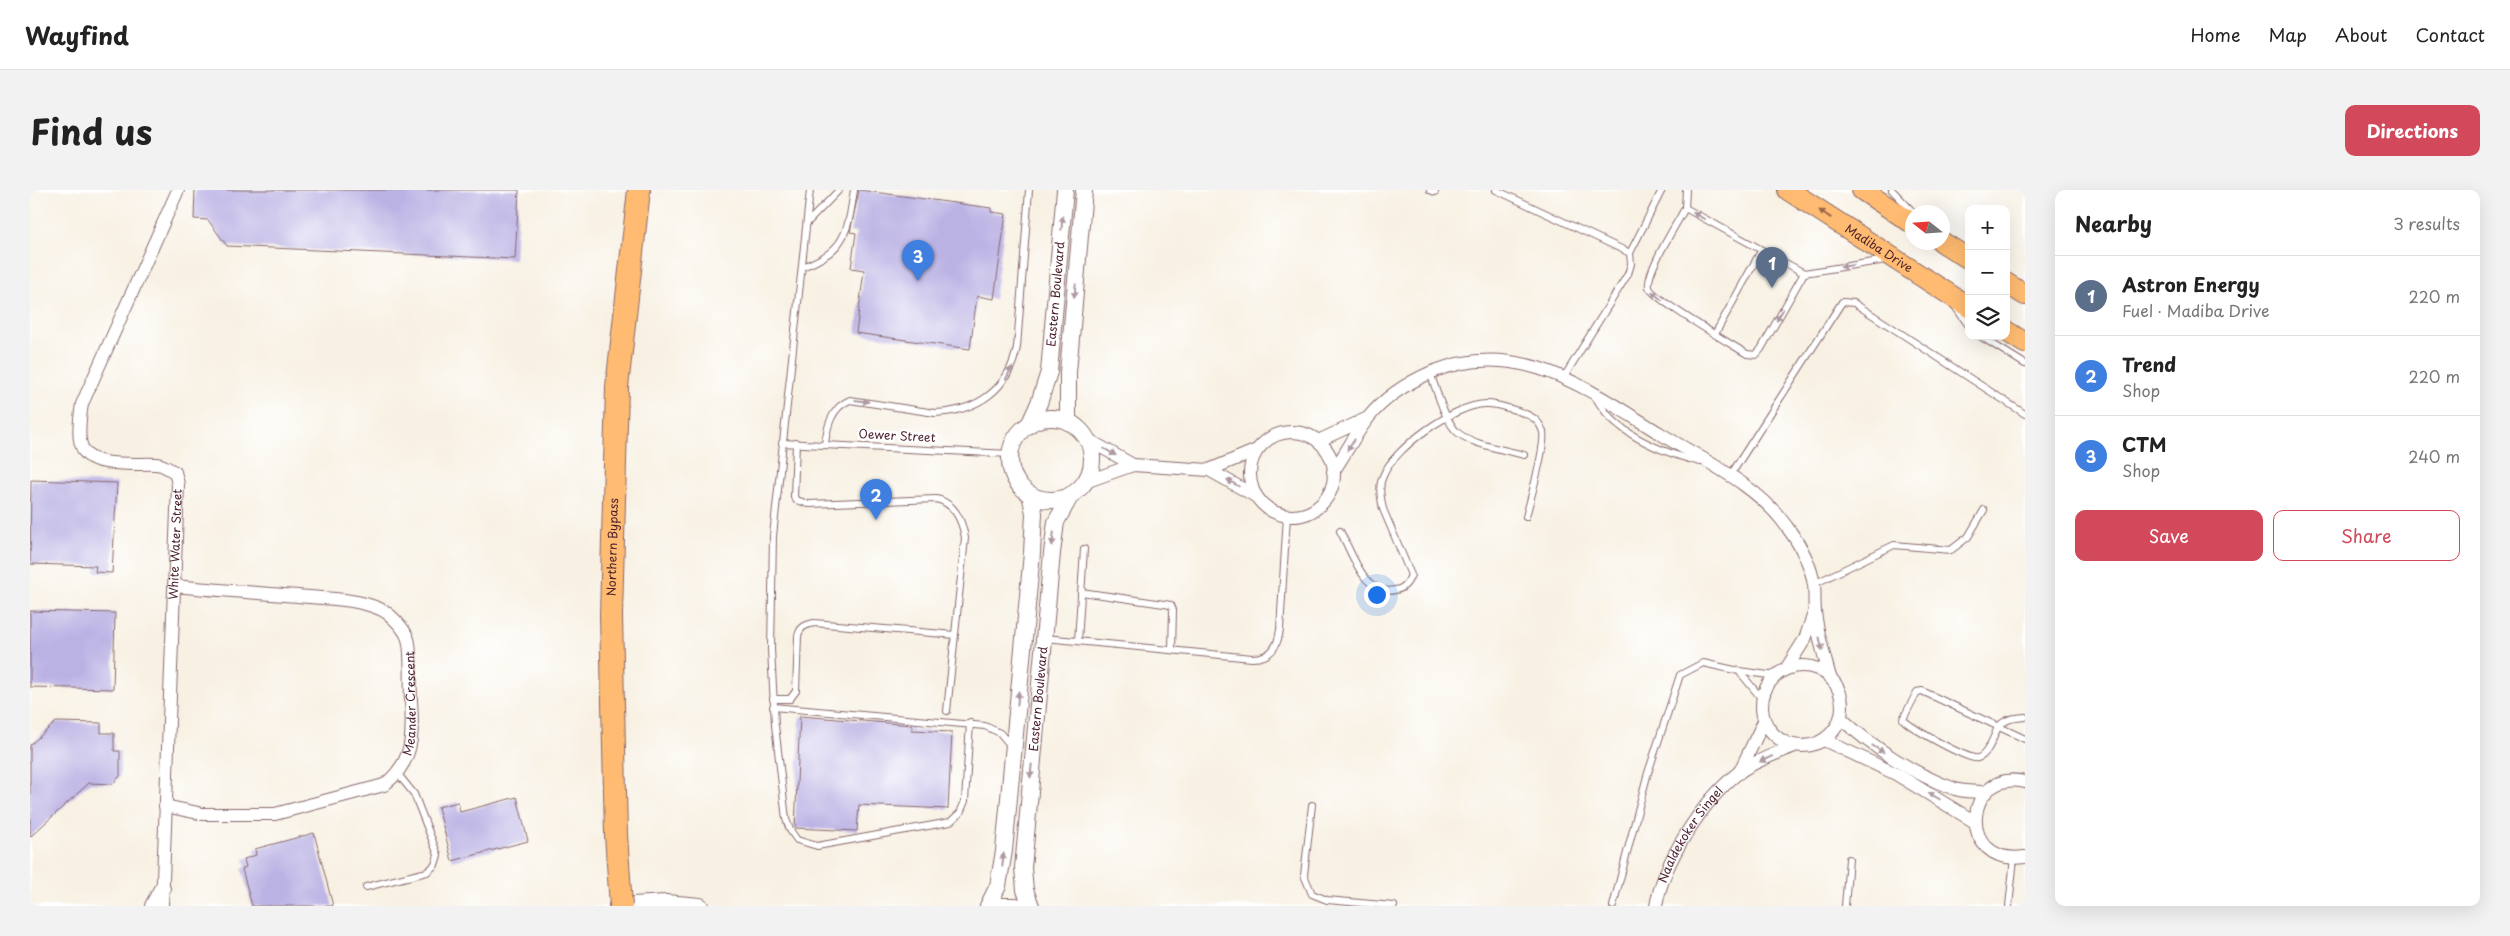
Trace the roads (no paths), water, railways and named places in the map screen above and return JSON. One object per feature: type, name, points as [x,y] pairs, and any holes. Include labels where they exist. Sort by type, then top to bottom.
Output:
[{"type":"highway","name":"Northern Bypass","points":[[619,906],[611,615],[617,387],[639,190]]},
{"type":"main road","name":"Madiba Drive","points":[[1788,190],[1965,304]]},
{"type":"main road","points":[[1862,190],[1905,218]]},
{"type":"main road","points":[[1950,247],[1965,256]]},
{"type":"main road","points":[[2010,285],[2025,294]]},
{"type":"main road","points":[[2010,334],[2025,343]]},
{"type":"street","name":"White Water Street","points":[[162,906],[178,484],[174,472],[161,465],[109,463],[94,460],[86,454],[79,441],[78,427],[82,404],[178,190]]},
{"type":"street","name":"Eastern Boulevard","points":[[1011,454],[1017,438],[1029,425],[1049,372],[1065,190]]},
{"type":"street","name":"Eastern Boulevard","points":[[1068,422],[1068,372],[1084,190]]},
{"type":"street","points":[[1333,472],[1368,418],[1389,398],[1420,377],[1458,364],[1497,360],[1535,366],[1564,377],[1713,465],[1765,501],[1788,528],[1805,556],[1814,584],[1815,611],[1830,677],[1841,696],[1841,718],[1832,734],[1815,745],[1794,746],[1781,742],[1771,733],[1764,721],[1762,699],[1768,685],[1781,672],[1805,639],[1815,611]]},
{"type":"street","points":[[1029,425],[1041,420],[1055,418],[1068,422],[1079,429],[1087,439],[1091,451],[1092,464],[1085,482]]},
{"type":"street","points":[[1318,441],[1368,418]]},
{"type":"street","points":[[1085,482],[1133,465],[1209,470],[1257,497],[1270,511],[1287,516],[1298,516],[1311,512],[1322,503],[1330,492],[1333,464],[1327,451],[1318,441],[1306,434],[1292,432],[1279,434],[1267,440],[1257,450],[1251,462],[1250,476],[1257,497]]},
{"type":"street","points":[[1087,439],[1133,465]]},
{"type":"street","points":[[1209,470],[1257,450]]},
{"type":"street","points":[[1011,454],[1014,476],[1030,494],[1050,500],[1071,495]]},
{"type":"street","name":"Eastern Boulevard","points":[[1031,906],[1025,890],[1023,868],[1054,534],[1059,515],[1071,495],[1085,482]]},
{"type":"street","name":"Eastern Boulevard","points":[[988,906],[1001,871],[1014,750],[1032,553],[1034,513],[1030,494]]},
{"type":"street","name":"Meander Crescent","points":[[165,806],[203,814],[275,814],[384,785],[398,774],[410,746],[412,723],[408,639],[398,624],[382,610],[360,603],[322,598],[174,586]]},
{"type":"street","points":[[1781,672],[1798,666],[1809,666],[1821,670],[1830,677]]},
{"type":"street","points":[[1841,718],[1867,742],[1924,774],[1954,788],[1986,792]]},
{"type":"street","name":"Naaldekoker Singel","points":[[1656,906],[1668,871],[1682,841],[1696,820],[1738,773],[1764,721]]},
{"type":"street","points":[[1824,740],[1896,774],[1975,822]]},
{"type":"street","name":"Naaldekoker Singel","points":[[1738,773],[1794,746]]},
{"type":"street","points":[[2019,858],[2002,857],[1992,852],[1983,843],[1975,822],[1979,801],[1986,792],[2006,781],[2024,779]]},
{"type":"street","points":[[153,906],[162,889]]},
{"type":"street","points":[[619,906],[666,903],[700,906]]},
{"type":"street","points":[[1002,906],[1016,906]]},
{"type":"lane","points":[[810,190],[808,223],[773,536],[771,649],[773,707],[786,819],[790,830],[797,840],[817,846],[950,822],[960,813],[965,801],[970,723]]},
{"type":"lane","points":[[808,223],[839,190]]},
{"type":"lane","points":[[802,267],[826,257],[838,245],[849,220],[854,190]]},
{"type":"lane","points":[[825,444],[829,425],[836,409],[841,404],[850,400],[927,412],[947,412],[966,408],[993,394],[1006,378],[1016,356],[1029,190]]},
{"type":"lane","points":[[1496,190],[1630,253]]},
{"type":"lane","points":[[1564,377],[1628,274],[1631,264],[1630,253],[1662,190]]},
{"type":"lane","points":[[1686,190],[1686,208],[1653,270],[1649,287],[1654,295],[1747,354],[1757,354],[1804,273]]},
{"type":"lane","points":[[1892,190],[1906,205]]},
{"type":"lane","points":[[1686,208],[1804,273],[1895,259]]},
{"type":"lane","points":[[1715,334],[1761,251]]},
{"type":"lane","points":[[1945,292],[1965,320]]},
{"type":"lane","points":[[1730,476],[1840,305],[1845,302],[1854,303],[2025,414]]},
{"type":"lane","points":[[1986,340],[2025,364]]},
{"type":"lane","points":[[1430,373],[1447,416],[1456,431],[1468,438],[1524,455]]},
{"type":"lane","points":[[1340,531],[1371,585],[1382,591],[1396,590],[1404,587],[1411,575],[1383,510],[1381,500],[1382,478],[1397,454],[1447,416],[1474,405],[1486,404],[1524,413],[1538,422],[1543,434],[1526,517]]},
{"type":"lane","name":"Oewer Street","points":[[782,443],[1011,454]]},
{"type":"lane","points":[[796,443],[794,497],[801,502],[809,504],[936,499],[949,505],[962,521],[965,538],[947,711]]},
{"type":"lane","points":[[1814,584],[1894,545],[1951,550],[1964,542],[1984,510]]},
{"type":"lane","points":[[1044,638],[1252,658],[1263,657],[1272,651],[1280,629],[1287,516]]},
{"type":"lane","points":[[1078,641],[1084,549]]},
{"type":"lane","points":[[1081,592],[1171,604],[1173,610],[1172,650]]},
{"type":"lane","points":[[773,699],[790,699],[796,692],[798,636],[806,624],[814,623],[955,635]]},
{"type":"lane","points":[[1613,906],[1647,776],[1680,675],[1703,663],[1739,671],[1781,672]]},
{"type":"lane","points":[[1739,671],[1762,699]]},
{"type":"lane","points":[[2025,717],[2008,720],[1998,727],[1986,752],[1980,758],[1973,759],[1906,723],[1904,717],[1916,692],[1920,691],[1998,727],[2025,739]]},
{"type":"lane","points":[[773,707],[970,723],[1000,732],[1014,750]]},
{"type":"lane","points":[[366,887],[427,872],[435,865],[438,855],[414,794],[398,774]]},
{"type":"lane","points":[[1312,805],[1304,875],[1312,894],[1327,900],[1394,906]]},
{"type":"lane","points":[[2009,906],[2019,858]]},
{"type":"lane","points":[[1845,906],[1849,859]]},
{"type":"place","name":"CTM","points":[[918,281]]},
{"type":"place","name":"Astron Energy","points":[[1772,288]]},
{"type":"place","name":"Trend","points":[[876,520]]}]
